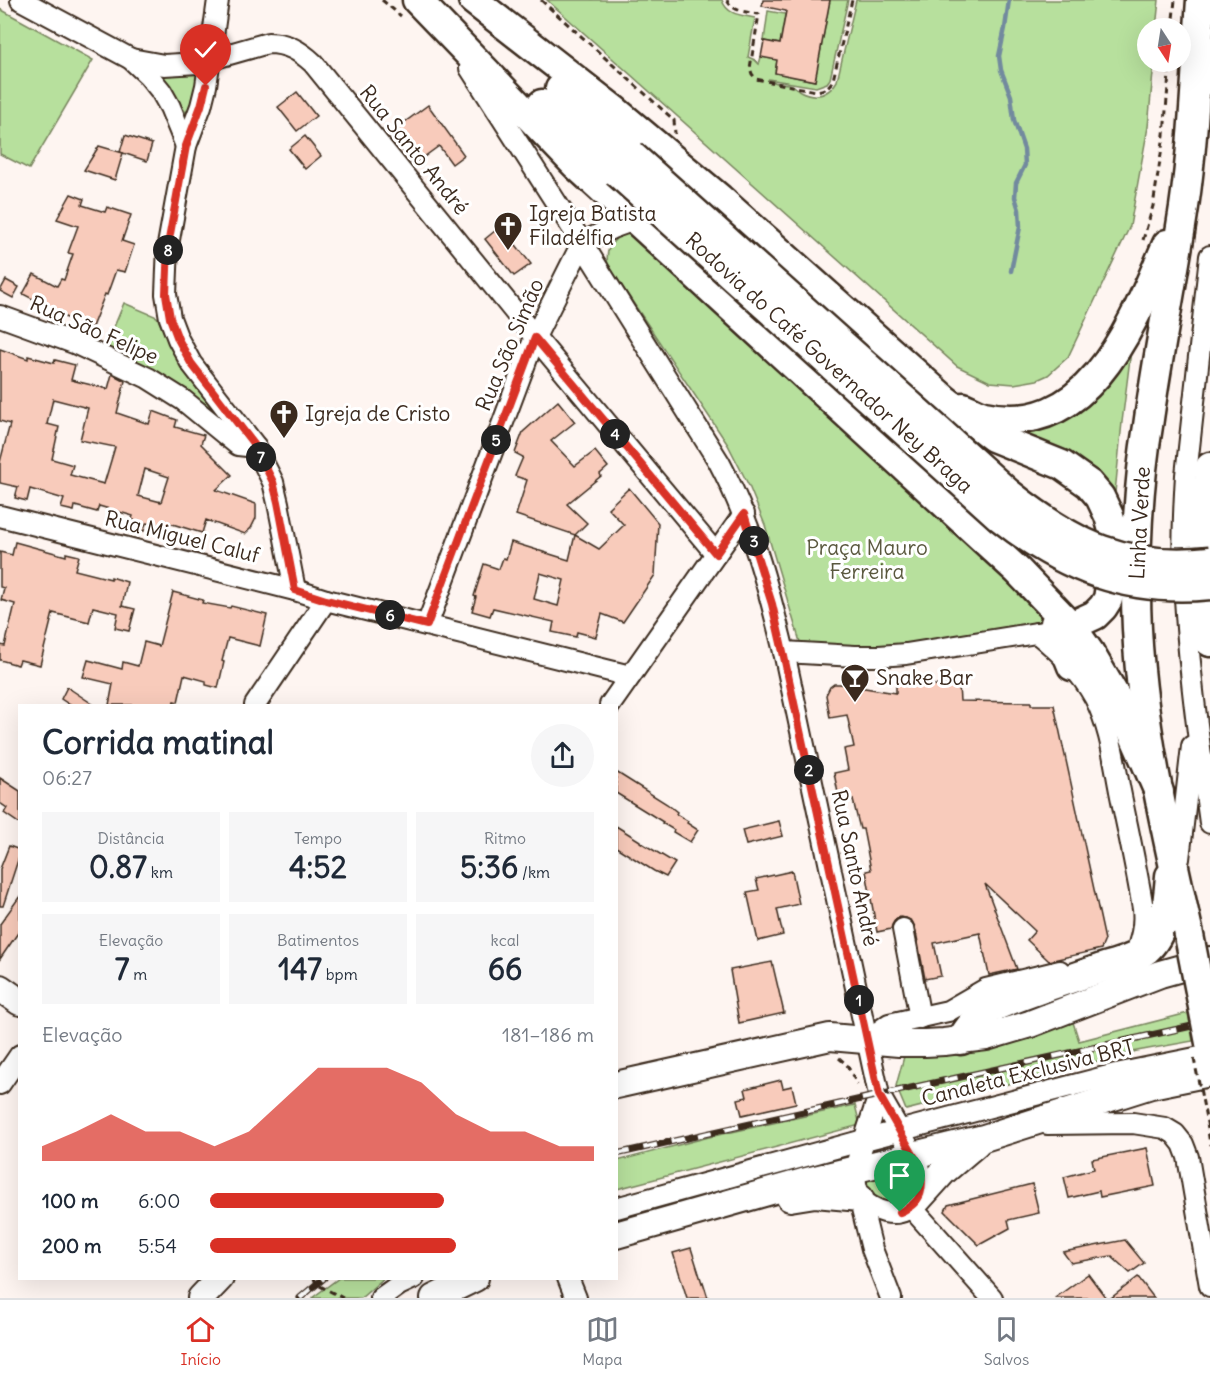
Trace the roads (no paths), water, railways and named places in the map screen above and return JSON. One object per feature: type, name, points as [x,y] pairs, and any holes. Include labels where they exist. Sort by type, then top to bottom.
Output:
[{"type":"highway","points":[[417,0],[576,165],[975,531],[1042,596],[1072,666]]},
{"type":"highway","name":"Rodovia do Café Governador Ney Braga","points":[[427,0],[624,163]]},
{"type":"highway","name":"Rodovia do Café Governador Ney Braga","points":[[465,0],[624,163],[1013,527],[1077,566],[1123,581],[1164,587],[1199,574]]},
{"type":"highway","points":[[473,0],[613,109],[720,199],[944,399],[993,437],[1062,465],[1089,484],[1100,497],[1114,534],[1113,566],[1108,598],[1095,615],[1055,629]]},
{"type":"highway","name":"Linha Verde","points":[[1202,0],[1184,207],[1147,428],[1138,522],[1136,591],[1139,662],[1147,727],[1210,1042]]},
{"type":"highway","points":[[944,399],[983,415],[1008,419],[1039,416],[1067,403],[1086,387],[1109,361],[1129,329],[1184,207]]},
{"type":"highway","points":[[1210,466],[1205,574],[1210,642]]},
{"type":"highway","points":[[1055,629],[1090,653],[1121,706],[1160,792]]},
{"type":"highway","points":[[961,1040],[970,1025],[989,1009],[1135,956],[1146,949],[1162,925],[1174,866]]},
{"type":"main road","points":[[618,1085],[830,1037],[908,1043],[986,1037],[1008,1031],[1151,977],[1210,960]]},
{"type":"main road","points":[[0,988],[18,1001]]},
{"type":"main road","points":[[618,1234],[855,1168],[984,1138],[1025,1125],[1103,1111],[1151,1085],[1210,1073]]},
{"type":"main road","points":[[914,1204],[952,1162],[984,1138]]},
{"type":"main road","points":[[618,1235],[799,1196],[860,1198]]},
{"type":"main road","points":[[201,1298],[218,1280]]},
{"type":"main road","points":[[434,1298],[471,1280]]},
{"type":"street","points":[[21,0],[131,58],[160,91],[170,107],[186,146]]},
{"type":"street","points":[[218,0],[201,106],[186,146],[168,245],[166,294],[170,318],[191,363],[256,447],[273,482],[295,590]]},
{"type":"street","name":"Rua Santo André","points":[[447,33],[719,462],[744,514],[770,595],[879,1095],[912,1155]]},
{"type":"street","name":"Rua Santo André","points":[[131,58],[165,65],[182,65],[210,61],[268,43],[289,46],[306,57],[535,338],[716,554]]},
{"type":"street","points":[[582,243],[612,228],[638,222]]},
{"type":"street","name":"Rua São Simão","points":[[427,625],[535,338],[582,243]]},
{"type":"street","points":[[1210,256],[1186,475],[1184,526],[1186,617],[1210,823]]},
{"type":"street","name":"Rua São Felipe","points":[[0,316],[74,343],[148,378],[183,400],[238,446],[256,447]]},
{"type":"street","points":[[611,704],[744,514]]},
{"type":"street","name":"Rua Miguel Caluf","points":[[0,516],[630,676]]},
{"type":"street","points":[[256,704],[326,600]]},
{"type":"street","points":[[783,652],[888,656],[938,650],[1055,629]]},
{"type":"street","points":[[1072,666],[1095,699],[1103,716],[1111,745],[1143,909],[1143,935],[1135,956]]},
{"type":"street","points":[[1174,866],[1196,716]]},
{"type":"street","points":[[1200,749],[1210,777]]},
{"type":"street","points":[[903,929],[920,1018]]},
{"type":"street","points":[[867,1040],[889,1024],[948,1011],[975,994],[997,985],[1057,971],[1106,967]]},
{"type":"street","name":"Canaleta Exclusiva BRT","points":[[618,1207],[1116,1074],[1210,1056]]},
{"type":"street","points":[[0,1084],[18,1058]]},
{"type":"street","points":[[879,1095],[855,1168],[856,1185],[872,1249],[891,1298]]},
{"type":"street","points":[[1103,1111],[1133,1123],[1165,1128],[1175,1134],[1183,1144],[1188,1156],[1210,1286]]},
{"type":"street","points":[[860,1198],[877,1211],[888,1213],[900,1212],[914,1204],[922,1190],[922,1177],[919,1165],[912,1155]]},
{"type":"street","points":[[914,1204],[992,1298]]},
{"type":"street","points":[[872,1249],[876,1232],[888,1213]]},
{"type":"street","points":[[381,1298],[410,1280]]},
{"type":"street","points":[[569,1280],[576,1298]]},
{"type":"waterway","points":[[1009,0],[999,56],[1001,70],[1011,96],[1014,120],[1024,149],[1025,165],[1016,183],[1015,197],[1019,210],[1020,227],[1011,271]]},
{"type":"railway","points":[[618,1154],[1210,1022]]},
{"type":"railway","points":[[300,1298],[322,1280]]},
{"type":"place","name":"Igreja Batista Filadélfia","points":[[508,252]]},
{"type":"place","name":"Igreja de Cristo","points":[[284,440]]},
{"type":"place","name":"Snake Bar","points":[[855,704]]},
{"type":"park label","name":"Praça Mauro Ferreira","points":[[867,560]]}]
